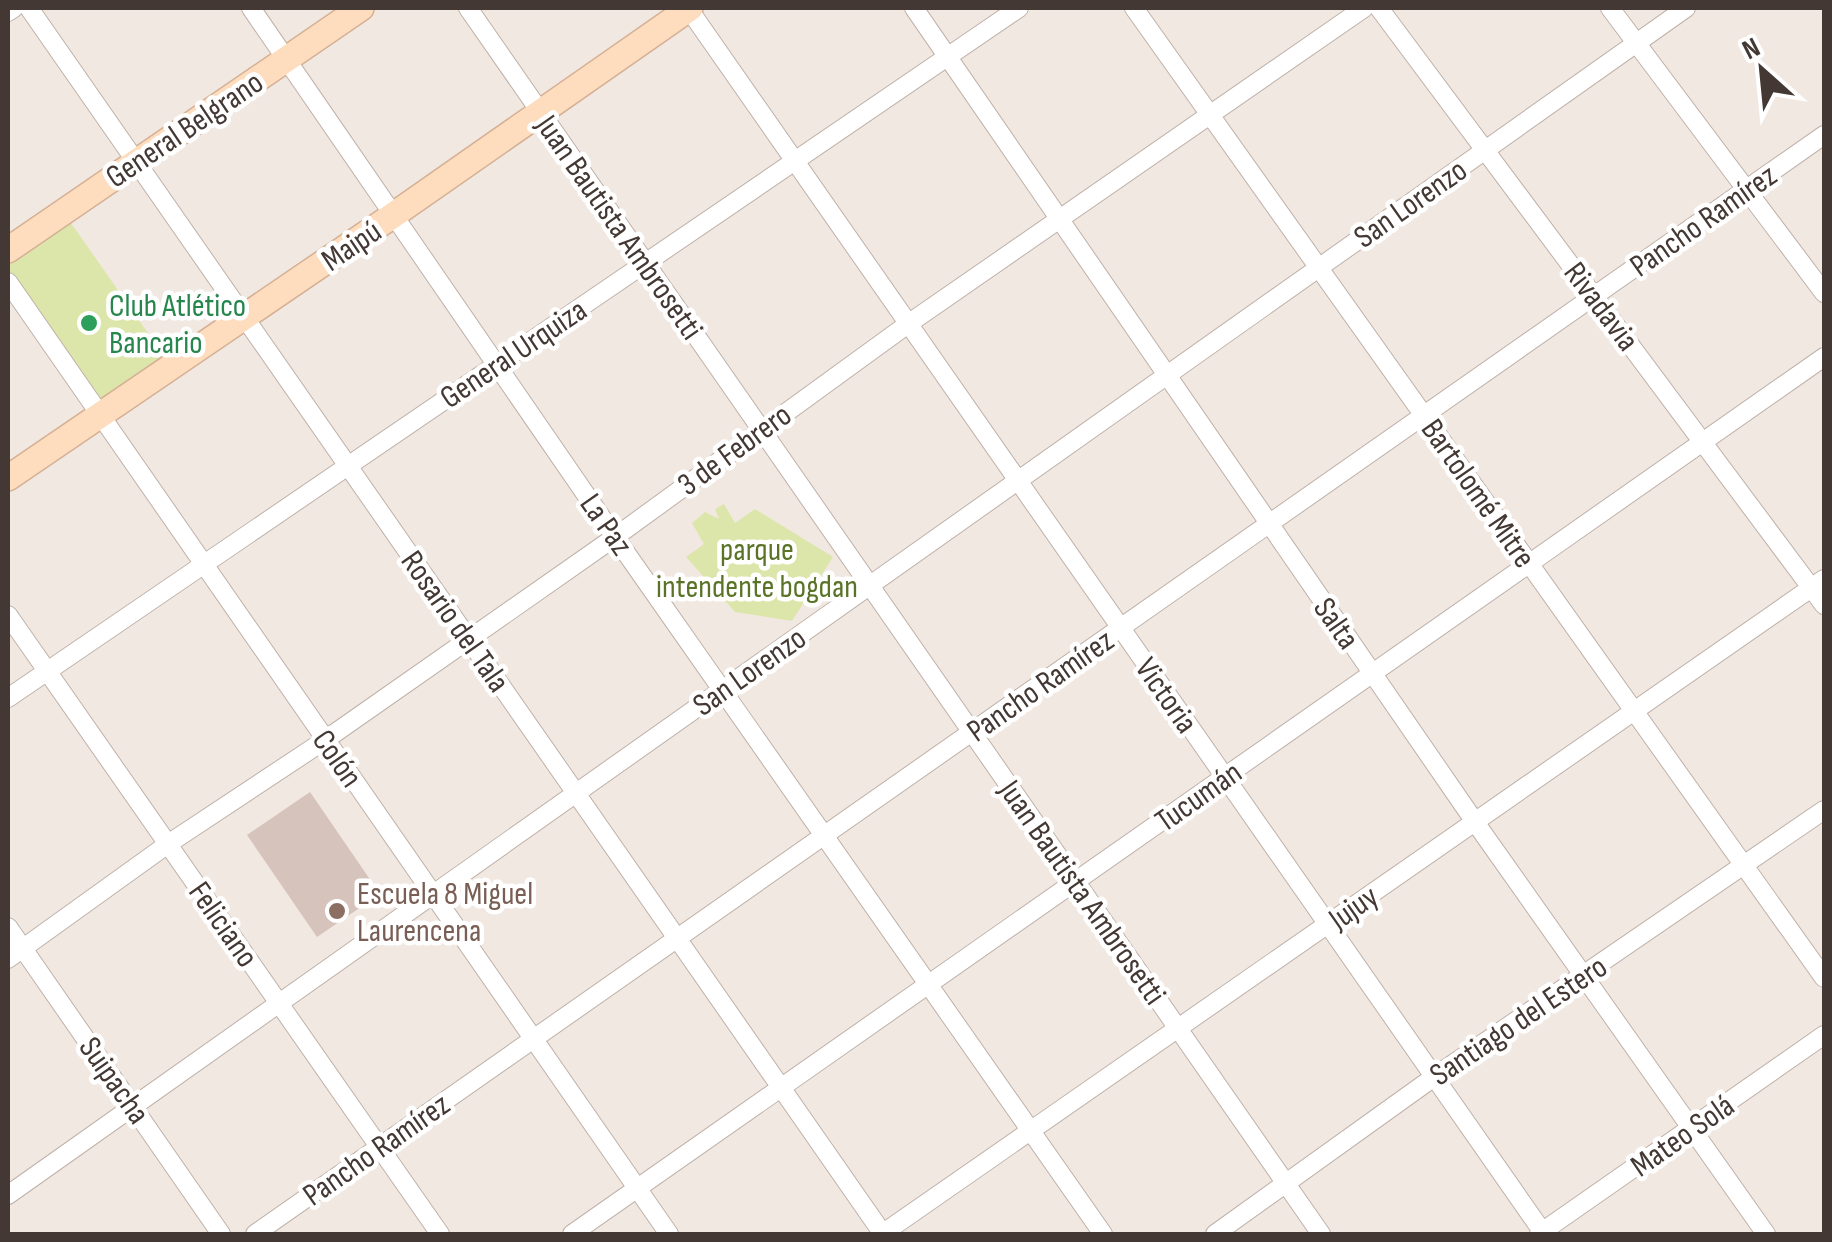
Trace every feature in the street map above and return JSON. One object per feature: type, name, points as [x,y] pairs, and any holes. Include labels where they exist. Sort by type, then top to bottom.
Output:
[{"type":"street","points":[[8,12],[14,8]]},
{"type":"street","name":"Rosario del Tala","points":[[29,8],[882,1234]]},
{"type":"street","name":"La Paz","points":[[251,8],[1103,1234]]},
{"type":"street","name":"General Belgrano","points":[[8,250],[361,8]]},
{"type":"street","name":"Juan Bautista Ambrosetti","points":[[468,8],[1321,1234]]},
{"type":"street","name":"Maipú","points":[[8,478],[689,8]]},
{"type":"street","name":"Victoria","points":[[689,8],[1542,1234]]},
{"type":"street","name":"Salta","points":[[914,8],[1372,674],[1766,1234]]},
{"type":"street","name":"General Urquiza","points":[[8,698],[1019,8]]},
{"type":"street","name":"Bartolomé Mitre","points":[[1134,8],[1824,978]]},
{"type":"street","name":"3 de Febrero","points":[[15,954],[168,844],[469,640],[908,324],[1364,8]]},
{"type":"street","name":"Rivadavia","points":[[1379,8],[1703,442],[1818,584],[1824,605]]},
{"type":"street","points":[[1610,8],[1824,293]]},
{"type":"street","name":"San Lorenzo","points":[[8,1195],[1686,8]]},
{"type":"street","name":"Pancho Ramírez","points":[[254,1234],[1824,135]]},
{"type":"street","name":"Colón","points":[[8,282],[669,1234]]},
{"type":"street","name":"Tucumán","points":[[572,1234],[1824,357]]},
{"type":"street","name":"Jujuy","points":[[882,1234],[1818,584]]},
{"type":"street","name":"Feliciano","points":[[8,615],[440,1234]]},
{"type":"street","name":"Santiago del Estero","points":[[1215,1234],[1434,1077],[1824,810]]},
{"type":"street","name":"Suipacha","points":[[8,927],[15,954],[133,1107],[220,1234]]},
{"type":"street","name":"Mateo Solá","points":[[1542,1234],[1824,1036]]},
{"type":"green space","name":"Club Atlético Bancario","points":[[64,213],[171,366],[101,415],[8,280],[8,252]]},
{"type":"green space","name":"parque intendente bogdan","points":[[724,504],[735,523],[755,509],[833,557],[792,621],[735,612],[686,557],[704,544],[692,523],[705,512],[719,519],[715,509]]},
{"type":"building","points":[[310,792],[380,894],[317,937],[247,835]]},
{"type":"place","name":"Club Atlético Bancario","points":[[89,323]]},
{"type":"place","name":"Escuela 8 Miguel Laurencena","points":[[337,911]]}]
